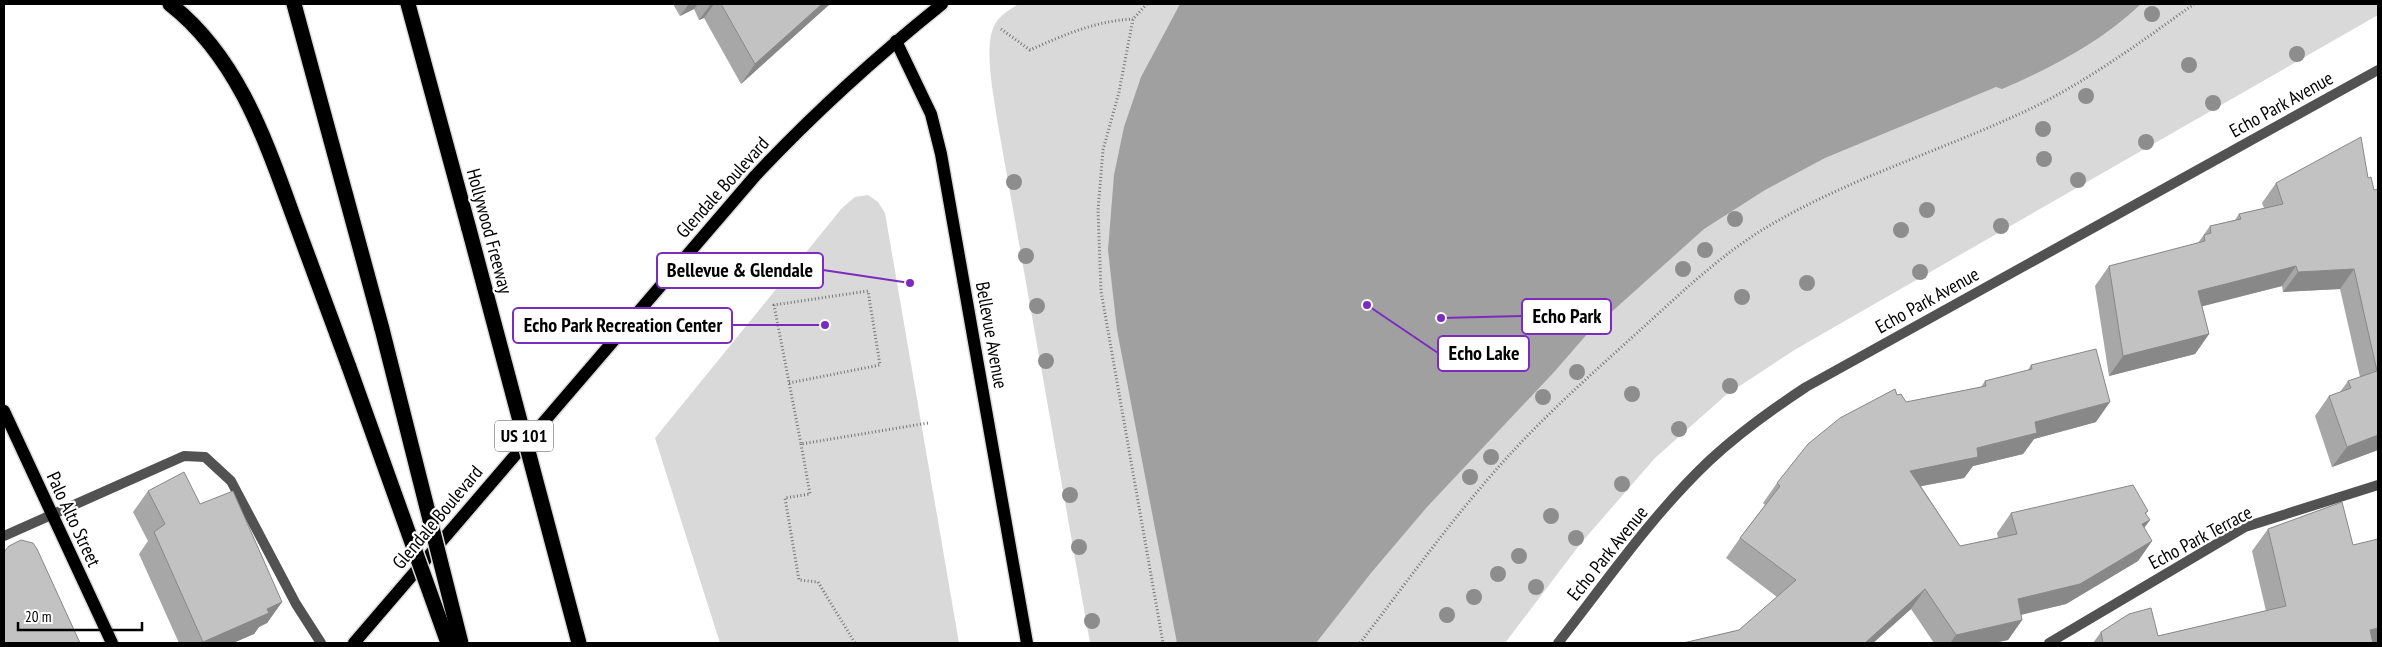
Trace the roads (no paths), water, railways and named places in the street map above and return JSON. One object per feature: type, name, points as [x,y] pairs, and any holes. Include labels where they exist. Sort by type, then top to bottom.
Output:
[{"type":"highway","points":[[170,4],[182,13],[217,53],[247,99],[267,143],[448,643]]},
{"type":"highway","points":[[294,4],[382,329],[461,643]]},
{"type":"highway","name":"Hollywood Freeway","points":[[408,4],[579,643]]},
{"type":"main road","name":"Glendale Boulevard","points":[[354,643],[755,176],[797,132],[896,41],[942,4]]},
{"type":"main road","name":"Bellevue Avenue","points":[[896,41],[931,114],[941,154],[1027,643]]},
{"type":"main road","name":"Palo Alto Street","points":[[4,410],[51,516],[112,643]]},
{"type":"street","name":"Echo Park Avenue","points":[[1558,643],[1672,500],[1709,461],[1757,419],[1814,382],[2378,70]]},
{"type":"street","points":[[4,536],[184,456],[206,457],[231,481],[296,604],[321,643]]},
{"type":"street","name":"Echo Park Terrace","points":[[2049,643],[2245,527],[2378,484]]},
{"type":"place","name":"Bellevue & Glendale","points":[[910,283]]},
{"type":"place","name":"Echo Lake","points":[[1367,305]]},
{"type":"place","name":"Echo Park","points":[[1441,318]]},
{"type":"place","name":"Echo Park Recreation Center","points":[[825,325]]}]
